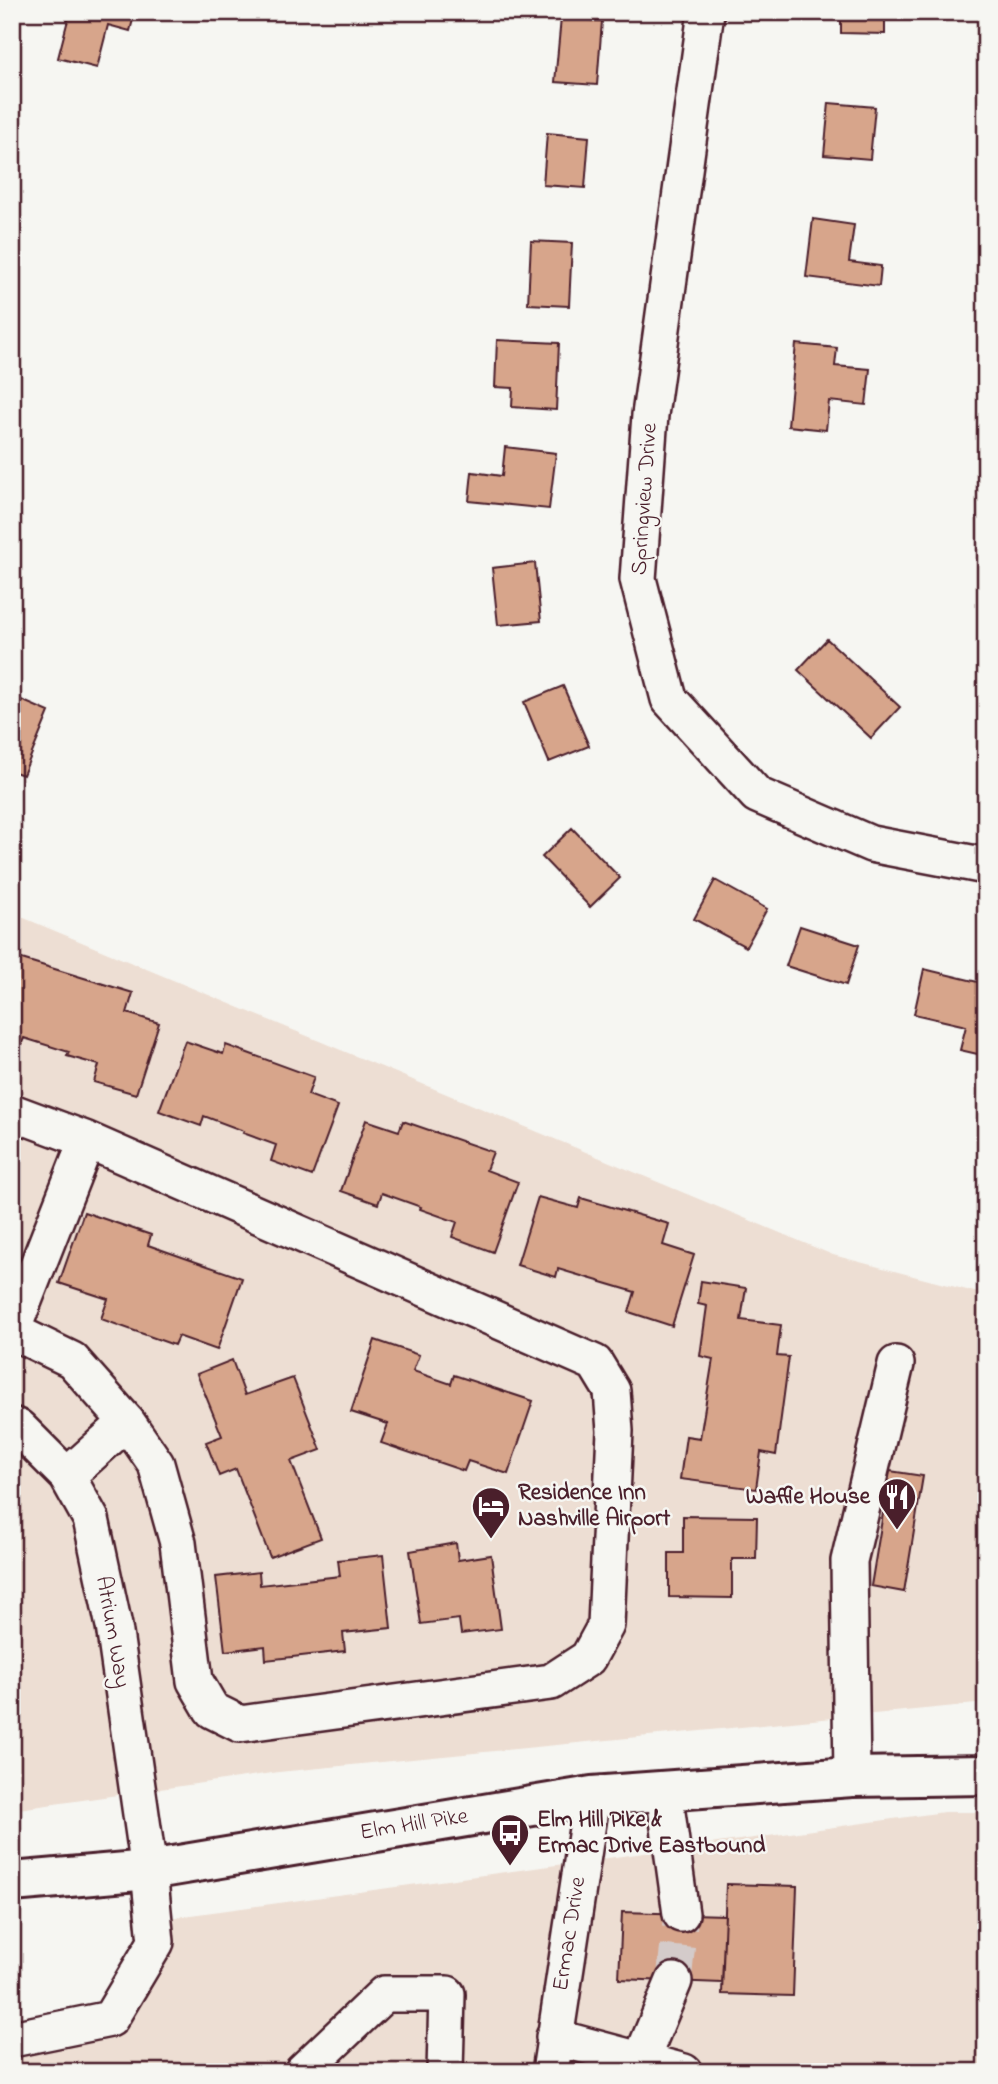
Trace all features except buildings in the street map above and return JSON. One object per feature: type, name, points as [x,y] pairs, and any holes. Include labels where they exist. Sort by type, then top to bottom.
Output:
[{"type":"main road","name":"Elm Hill Pike","points":[[12,1882],[149,1870],[592,1796],[852,1777],[986,1775]]},
{"type":"street","name":"Springview Drive","points":[[706,12],[650,415],[638,579],[669,699],[757,795],[871,844],[986,866]]},
{"type":"street","points":[[12,1112],[87,1140],[595,1363],[612,1391],[615,1431],[606,1625],[588,1658],[551,1682],[240,1724],[212,1710],[195,1681],[178,1544],[156,1464],[127,1422],[72,1360],[12,1331],[87,1140]]},
{"type":"street","points":[[852,1777],[849,1561],[896,1364]]},
{"type":"street","points":[[66,1476],[127,1422]]},
{"type":"street","name":"Atrium Way","points":[[12,1425],[19,1428],[66,1476],[91,1519],[114,1626],[149,1870],[156,1942],[110,2019],[12,2039]]},
{"type":"street","points":[[664,1791],[681,1914]]},
{"type":"street","name":"Ermac Drive","points":[[550,2072],[592,1796]]},
{"type":"street","points":[[641,2060],[674,1981]]},
{"type":"street","points":[[302,2072],[384,1994],[447,1994],[445,2072]]},
{"type":"street","points":[[554,2037],[684,2072]]},
{"type":"shaded area","points":[[12,913],[833,1255],[986,1295],[986,1703],[279,1772],[12,1810]]},
{"type":"shaded area","points":[[944,1812],[986,1812],[986,2072],[12,2072],[12,2039],[92,2023],[154,1920]]},
{"type":"tunnel","points":[[674,1981],[681,1914]]},
{"type":"place","name":"Waffle House","points":[[897,1531]]},
{"type":"place","name":"Residence Inn Nashville Airport","points":[[491,1540]]},
{"type":"place","name":"Elm Hill Pike & Ermac Drive Eastbound","points":[[510,1867]]}]
